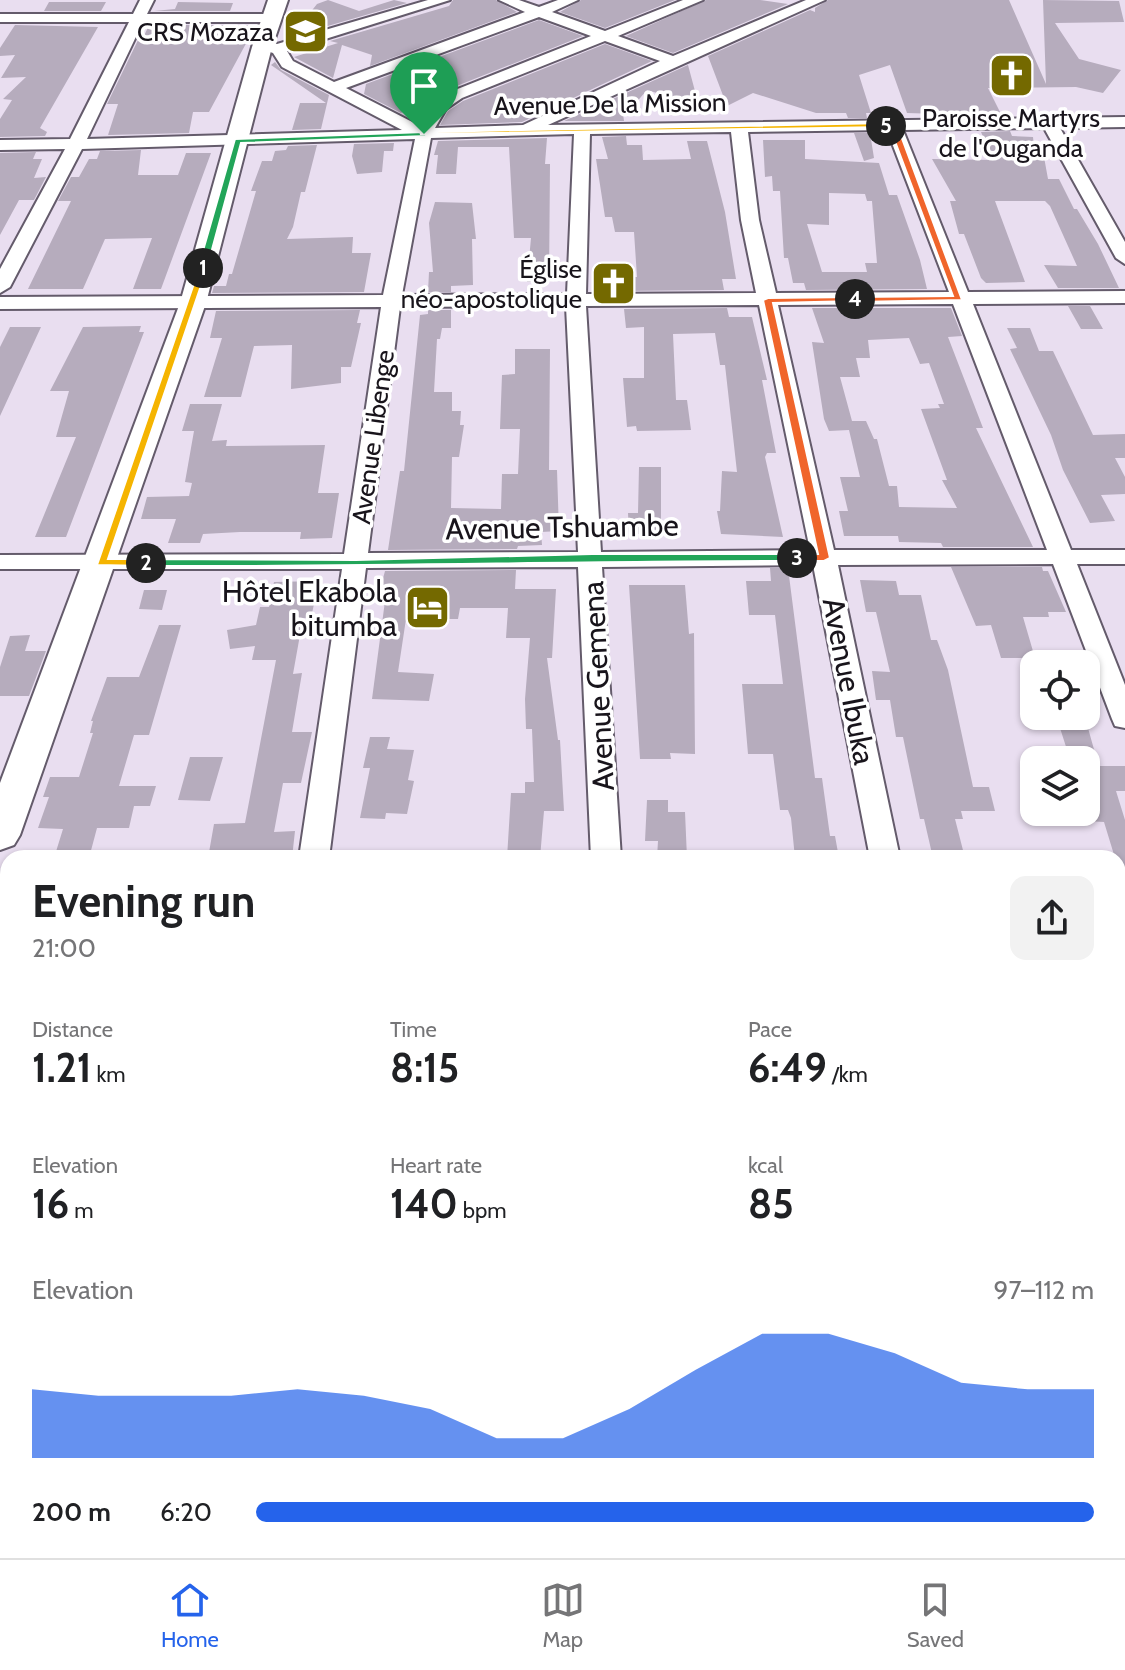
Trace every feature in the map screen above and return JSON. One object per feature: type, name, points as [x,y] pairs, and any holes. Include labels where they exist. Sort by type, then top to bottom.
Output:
[{"type":"street","points":[[0,18],[12,0]]},
{"type":"street","points":[[0,287],[76,144],[147,0]]},
{"type":"street","points":[[270,48],[443,0]]},
{"type":"street","points":[[506,0],[673,61]]},
{"type":"street","points":[[335,87],[571,0]]},
{"type":"street","name":"Avenue Libenge","points":[[315,850],[391,304],[424,134],[440,106],[456,95],[696,0]]},
{"type":"street","points":[[523,130],[673,61],[818,0]]},
{"type":"street","points":[[0,18],[138,16],[275,9],[270,48],[238,141],[193,303],[0,835]]},
{"type":"street","points":[[270,48],[287,64],[424,134]]},
{"type":"street","name":"Avenue De la Mission","points":[[0,145],[238,141],[523,130],[1125,122]]},
{"type":"street","points":[[1049,123],[1125,258]]},
{"type":"street","points":[[893,125],[1125,719]]},
{"type":"street","name":"Avenue Ibuka","points":[[739,128],[750,220],[883,850]]},
{"type":"street","name":"Avenue Gemena","points":[[582,131],[576,301],[606,850]]},
{"type":"street","points":[[0,303],[391,304],[1125,297]]},
{"type":"street","name":"Avenue Tshuambe","points":[[0,562],[356,563],[592,557],[1125,557]]},
{"type":"building","points":[[328,0],[359,11],[394,0],[407,3],[307,32],[298,28],[317,4]]},
{"type":"building","points":[[453,0],[496,0],[517,12],[370,66],[372,55],[342,45],[333,78],[294,57],[338,43],[330,41],[449,6]]},
{"type":"building","points":[[581,0],[675,0],[605,28],[560,12]]},
{"type":"building","points":[[706,0],[760,0],[788,4],[673,53],[626,36]]},
{"type":"building","points":[[828,0],[1009,0],[1046,84],[1043,0],[1119,1],[1124,22],[1055,23],[1079,59],[1121,70],[1103,93],[1076,87],[988,88],[1002,116],[907,113],[890,65],[859,75],[871,113],[866,113],[867,118],[848,118],[846,113],[816,113],[753,93],[727,106],[708,56],[810,10],[815,12],[815,8]]},
{"type":"building","points":[[49,2],[106,2],[101,11],[44,11]]},
{"type":"building","points":[[178,2],[233,3],[230,11],[154,11],[175,9]]},
{"type":"building","points":[[539,20],[583,36],[449,89],[401,113],[364,94],[366,84]]},
{"type":"building","points":[[15,25],[98,27],[40,128],[47,132],[45,136],[0,137],[0,119],[12,100],[3,99],[26,77],[1,78],[15,55],[0,56],[0,48]]},
{"type":"building","points":[[149,25],[256,25],[209,112],[193,112],[189,133],[108,135],[118,104],[107,104],[140,36],[144,36]]},
{"type":"building","points":[[605,44],[652,61],[522,122],[440,125],[448,111],[463,101]]},
{"type":"building","points":[[275,62],[281,70],[329,95],[321,129],[292,130],[300,103],[326,103],[271,65]]},
{"type":"building","points":[[688,65],[699,106],[647,90],[634,105],[622,106],[624,121],[564,121]]},
{"type":"building","points":[[1010,131],[1012,136],[1033,137],[1035,157],[1044,157],[1048,179],[1059,179],[1074,209],[1077,209],[1098,244],[1119,288],[1058,288],[1044,265],[1077,266],[1045,201],[995,201],[1025,282],[986,283],[981,278],[964,234],[959,234],[950,201],[956,201],[932,159],[993,160],[981,132]]},
{"type":"building","points":[[854,133],[870,133],[874,158],[864,161]]},
{"type":"building","points":[[626,136],[627,145],[642,145],[643,160],[691,159],[687,141],[707,141],[725,212],[736,279],[722,279],[724,290],[621,291],[619,277],[637,277],[634,232],[615,232],[612,217],[605,217],[596,159],[608,159],[602,137]]},
{"type":"building","points":[[547,138],[545,164],[550,164],[549,282],[527,282],[531,238],[514,238],[509,147],[458,147],[456,174],[436,174],[438,155],[434,155],[438,141]]},
{"type":"building","points":[[763,140],[805,140],[805,159],[879,163],[889,195],[897,195],[927,289],[806,290],[804,283],[793,283],[788,258],[784,258],[780,191],[773,191],[772,176],[765,177]],"holes":[[[829,193],[865,194],[867,201],[872,201],[877,263],[865,263],[867,272],[822,272],[807,224],[829,225]]]},
{"type":"building","points":[[394,143],[393,151],[384,151],[382,172],[357,174],[352,156],[354,144]]},
{"type":"building","points":[[317,145],[305,192],[301,192],[287,239],[353,237],[352,253],[371,253],[364,292],[212,293],[214,286],[226,286],[229,274],[232,274],[256,191],[251,191],[262,161],[272,161],[275,151],[286,150],[288,146]]},
{"type":"building","points":[[141,150],[138,175],[178,175],[186,153],[211,153],[161,289],[133,289],[152,238],[105,239],[83,289],[28,289],[71,201],[58,201],[71,177],[79,177],[89,159],[97,159],[100,151]]},
{"type":"building","points":[[36,152],[33,159],[42,159],[34,178],[46,177],[34,200],[19,200],[0,235],[0,153]]},
{"type":"building","points":[[435,202],[472,203],[476,239],[472,239],[473,285],[451,286],[451,292],[428,292],[429,272],[433,272],[429,223]]},
{"type":"building","points":[[1068,306],[1090,306],[1103,329],[1081,329]]},
{"type":"building","points":[[727,308],[729,317],[752,317],[767,380],[762,380],[776,453],[767,453],[765,457],[783,537],[721,534],[717,511],[720,511],[722,471],[737,472],[725,365],[720,365],[715,333],[673,334],[676,400],[687,400],[691,430],[637,431],[636,426],[627,427],[623,378],[644,378],[644,327],[626,328],[624,309]]},
{"type":"building","points":[[812,308],[951,308],[962,336],[948,337],[983,428],[976,428],[1033,547],[943,547],[941,543],[899,542],[898,536],[844,536],[839,511],[848,511],[840,477],[860,477],[849,430],[829,431],[824,419],[812,342],[824,343]],"holes":[[[909,338],[920,364],[929,363],[944,404],[938,404],[940,408],[921,409],[947,480],[942,480],[957,508],[899,507],[897,486],[889,486],[877,439],[874,439],[866,421],[852,421],[840,377],[860,377],[856,358],[870,358],[868,340]]]},
{"type":"building","points":[[360,310],[357,323],[361,323],[351,367],[341,367],[341,383],[291,389],[292,345],[254,346],[241,397],[204,397],[222,338],[210,338],[216,311],[207,311]]},
{"type":"building","points":[[428,310],[451,310],[451,328],[442,328],[440,339],[437,339],[434,392],[452,392],[452,411],[461,411],[460,425],[464,425],[459,457],[452,457],[451,508],[501,509],[502,474],[518,474],[520,429],[500,429],[502,375],[515,374],[515,349],[550,349],[549,470],[557,470],[559,531],[541,532],[542,545],[518,546],[517,549],[388,550],[400,471],[404,471],[420,315],[428,314]]},
{"type":"building","points":[[141,326],[139,332],[144,332],[66,537],[35,537],[76,437],[56,437],[69,391],[50,391],[83,327]]},
{"type":"building","points":[[10,327],[41,327],[0,416],[0,347]]},
{"type":"building","points":[[1007,328],[1030,328],[1039,351],[1053,351],[1093,435],[1125,434],[1125,458],[1115,458],[1125,477],[1125,494],[1101,495],[1115,521],[1090,523],[1010,349],[1017,348]]},
{"type":"building","points":[[190,404],[222,404],[212,441],[227,440],[226,446],[325,445],[318,493],[339,493],[332,538],[300,539],[301,532],[240,532],[203,534],[200,543],[168,543],[176,519],[141,519],[147,497],[189,496],[192,483],[185,482],[194,431],[182,431]]},
{"type":"building","points":[[639,467],[661,467],[661,534],[629,534],[628,513],[638,513]]},
{"type":"building","points":[[951,567],[1042,567],[1043,571],[1048,571],[1066,612],[1048,612],[1049,617],[1023,617],[1033,650],[1020,650],[1020,658],[1001,658],[991,625],[976,626]]},
{"type":"building","points":[[770,568],[788,568],[815,778],[822,778],[830,836],[835,836],[838,850],[794,850],[791,818],[788,810],[780,810],[773,754],[748,754],[742,684],[783,684],[775,615],[749,615],[746,581],[771,581]]},
{"type":"building","points":[[516,570],[515,589],[556,589],[552,658],[547,658],[560,740],[564,811],[544,811],[541,850],[507,850],[511,793],[525,793],[525,782],[534,782],[532,729],[526,729],[525,699],[530,638],[506,638],[508,608],[460,608],[458,619],[406,619],[398,672],[434,674],[429,701],[372,699],[385,601],[377,601],[385,571]]},
{"type":"building","points":[[860,580],[896,581],[899,595],[921,595],[931,640],[937,640],[948,670],[973,787],[989,787],[995,811],[961,811],[963,819],[955,819],[963,850],[931,850],[924,819],[920,819],[903,737],[896,737],[890,700],[876,700],[872,671],[890,672],[876,612],[866,612]]},
{"type":"building","points":[[319,581],[311,618],[303,618],[293,674],[302,673],[292,732],[312,732],[301,783],[283,783],[274,832],[295,831],[293,850],[209,850],[214,824],[245,823],[276,660],[252,660],[255,646],[230,649],[227,630],[256,625],[260,607],[269,607],[274,582]]},
{"type":"building","points":[[629,585],[685,585],[689,634],[694,633],[695,754],[670,753],[671,759],[640,759]]},
{"type":"building","points":[[144,590],[167,590],[162,610],[139,609]]},
{"type":"building","points":[[159,625],[181,625],[149,735],[134,735],[119,786],[156,786],[150,806],[134,806],[129,828],[97,828],[91,850],[56,850],[63,829],[38,828],[49,797],[43,797],[50,777],[79,777],[93,733],[90,733],[91,721],[107,677],[139,677]]},
{"type":"building","points":[[30,635],[25,651],[46,651],[29,696],[0,696],[0,667],[10,636]]},
{"type":"building","points":[[1061,730],[1089,730],[1093,746],[1066,746]]},
{"type":"building","points":[[370,737],[390,737],[387,749],[414,750],[408,780],[414,781],[407,814],[386,813],[385,819],[360,818],[370,768],[363,768]]},
{"type":"building","points":[[190,757],[223,757],[210,801],[178,800]]},
{"type":"building","points":[[1100,766],[1125,766],[1125,791],[1116,791],[1125,820],[1125,850],[1113,850],[1104,822],[1100,822]]},
{"type":"building","points":[[647,800],[668,800],[668,812],[685,812],[687,850],[657,850],[658,841],[645,841]]},
{"type":"place","name":"CRS Mozaza","points":[[305,32]]},
{"type":"place","name":"Paroisse Martyrs de l'Ouganda","points":[[1011,75]]},
{"type":"place","name":"Église néo-apostolique","points":[[613,284]]},
{"type":"place","name":"Hôtel Ekabola bitumba","points":[[428,608]]},
{"type":"route","points":[[893,125],[959,298],[768,300],[824,558],[592,557],[356,563],[101,562],[193,303],[238,141],[424,134],[893,125]]}]
